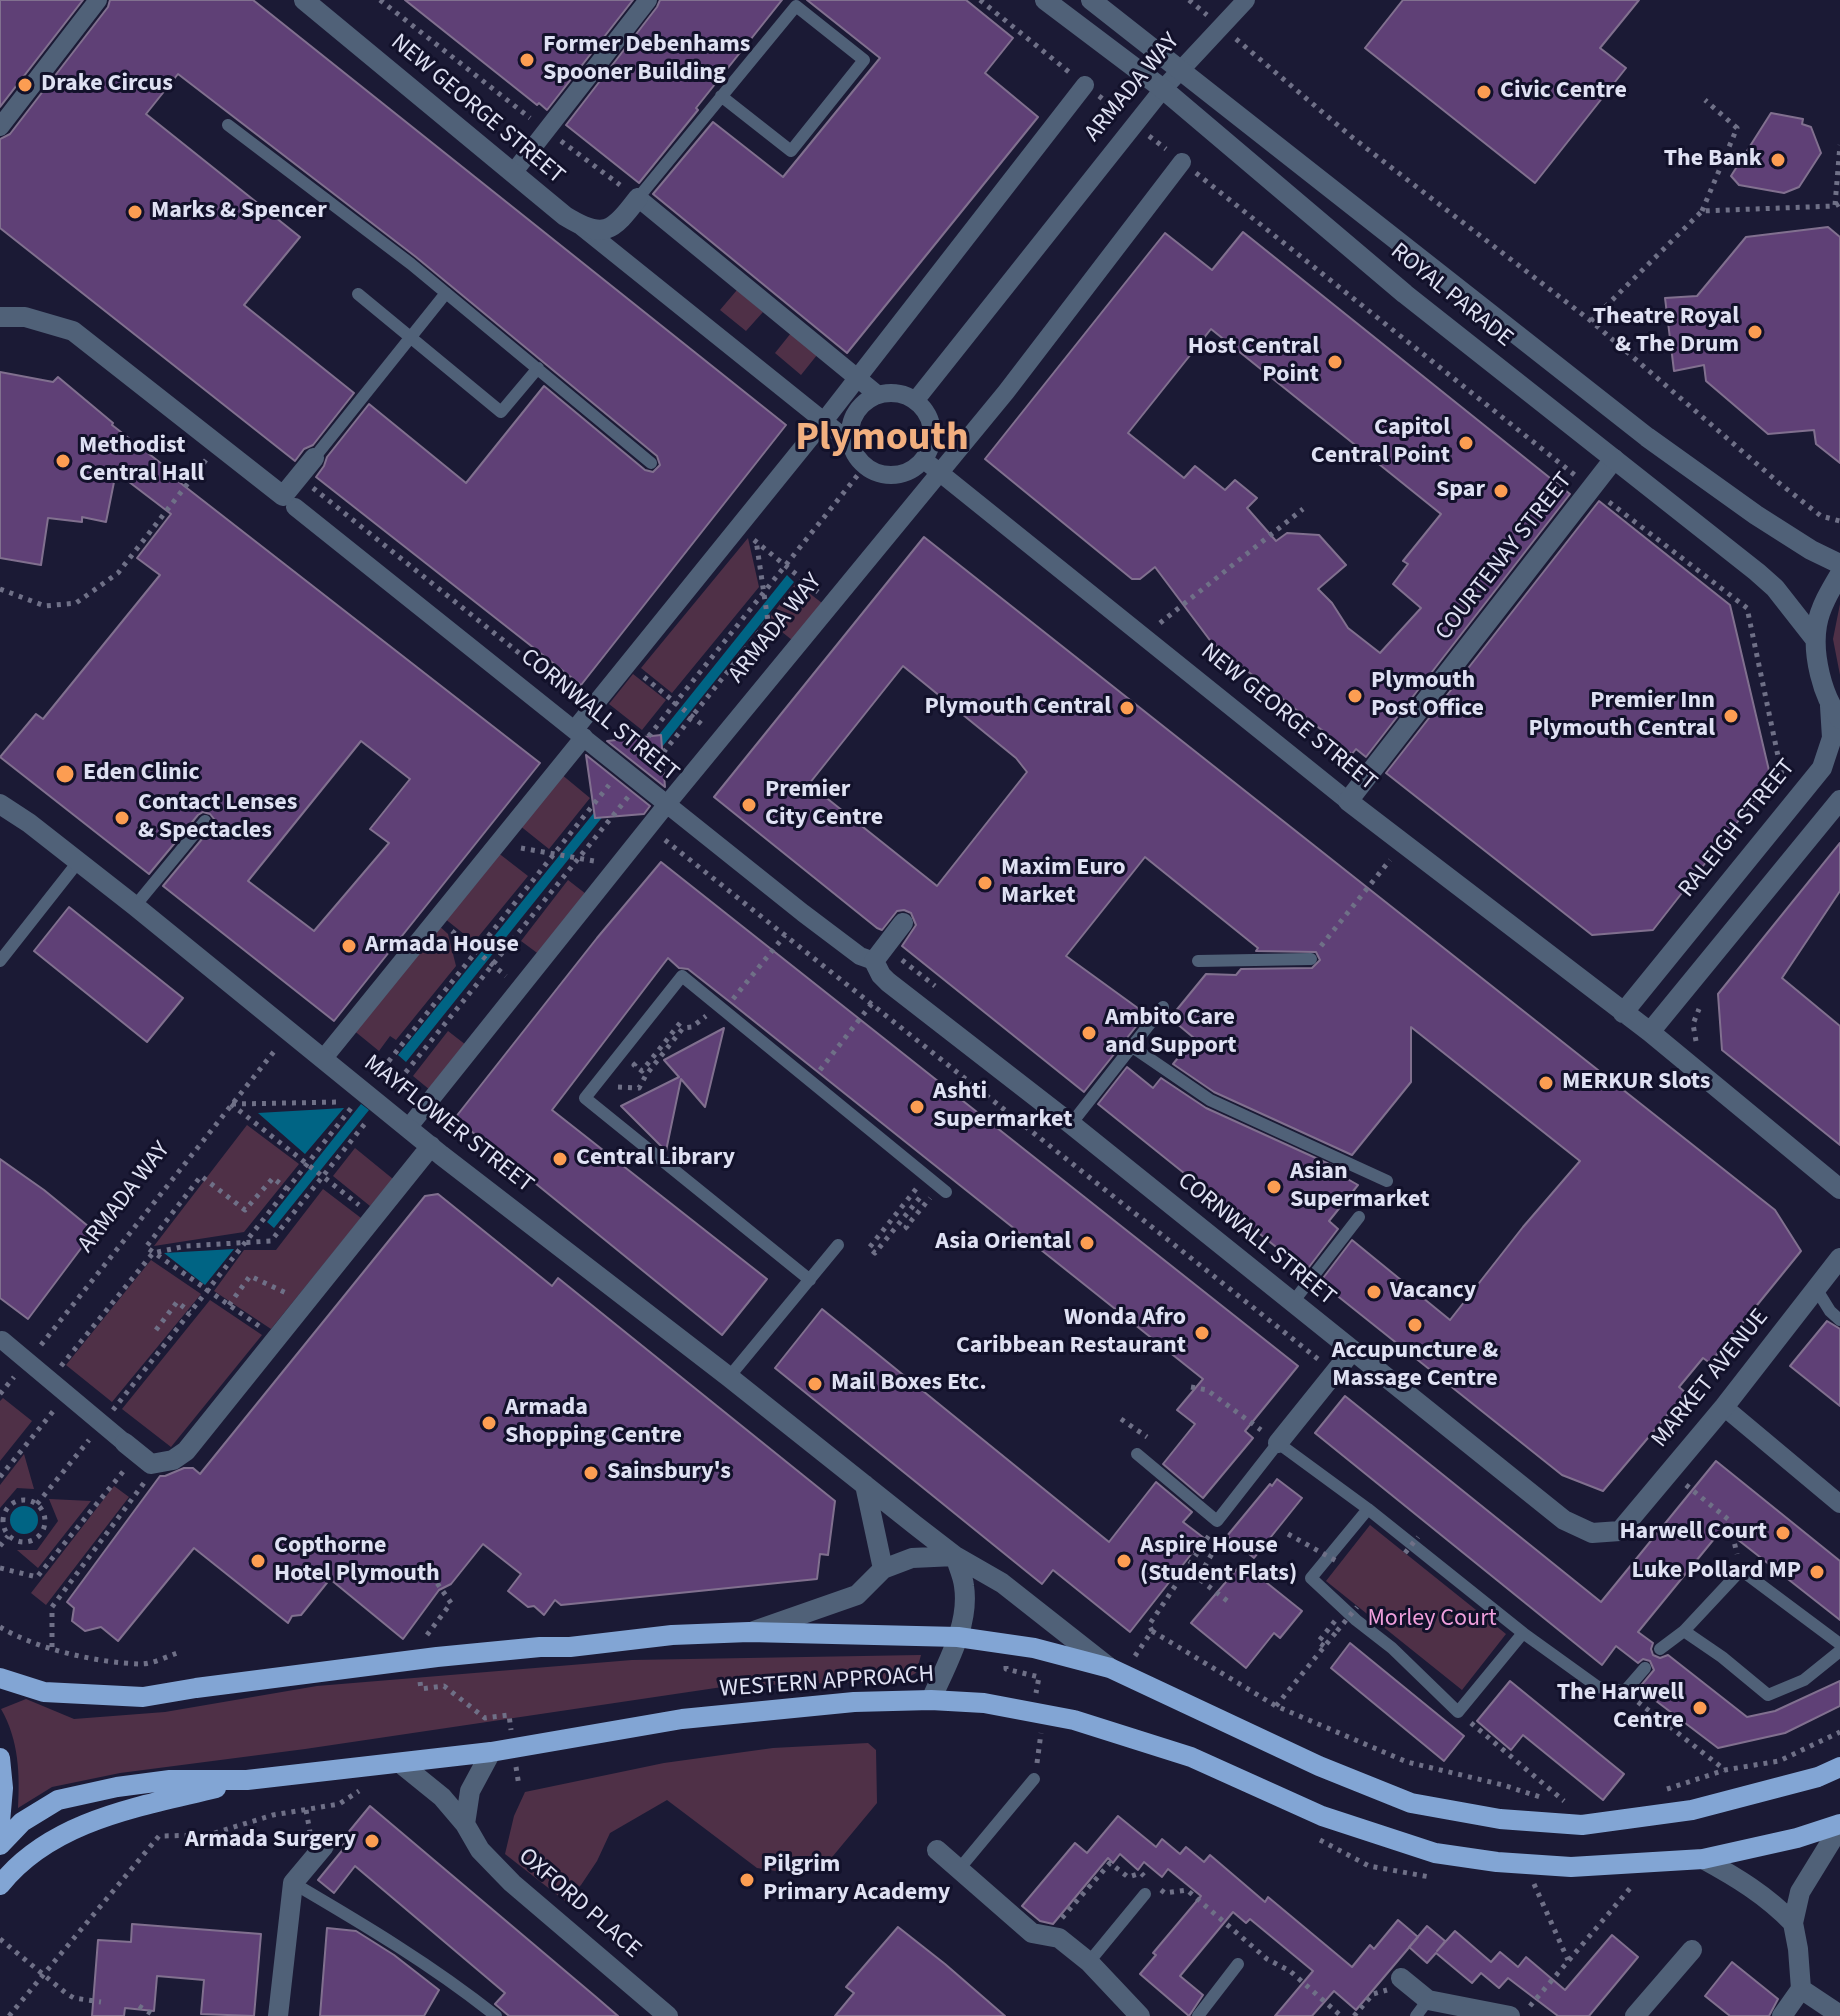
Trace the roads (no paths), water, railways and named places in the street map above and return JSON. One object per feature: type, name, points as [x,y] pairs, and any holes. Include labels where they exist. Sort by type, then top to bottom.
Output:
[{"type":"main road","name":"WESTERN APPROACH","points":[[0,1678],[44,1692],[143,1697],[416,1660],[672,1635],[749,1632],[958,1637],[1034,1648],[1116,1671],[1319,1766],[1411,1803],[1500,1819],[1582,1825],[1692,1810],[1818,1777],[1840,1767]]},
{"type":"main road","name":"WESTERN APPROACH","points":[[0,1845],[22,1822],[58,1800],[117,1787],[170,1780],[247,1780],[400,1763],[491,1752],[682,1719],[854,1702],[931,1700],[984,1703],[1074,1720],[1191,1757],[1322,1816],[1435,1853],[1497,1862],[1571,1867],[1703,1859],[1840,1826]]},
{"type":"main road","points":[[0,1758],[3,1788],[0,1822]]},
{"type":"main road","points":[[0,1885],[10,1872],[71,1829],[119,1812],[247,1780]]},
{"type":"street","points":[[0,127],[98,0]]},
{"type":"street","name":"NEW GEORGE STREET","points":[[304,0],[565,216],[851,443]]},
{"type":"street","points":[[513,173],[648,0]]},
{"type":"street","name":"ROYAL PARADE","points":[[1045,0],[1163,89],[1405,294],[1757,572],[1775,588],[1815,639]]},
{"type":"street","name":"ROYAL PARADE","points":[[1091,0],[1647,437],[1756,515],[1811,550],[1840,564]]},
{"type":"street","name":"ARMADA WAY","points":[[915,401],[1163,89],[1246,0]]},
{"type":"street","name":"ARMADA WAY","points":[[323,1059],[496,844],[580,733],[590,710],[859,378],[1085,85]]},
{"type":"street","name":"ARMADA WAY","points":[[408,1128],[830,603],[931,466],[1006,392],[1182,162]]},
{"type":"street","points":[[582,227],[599,232],[611,228],[622,220],[638,198],[878,395]]},
{"type":"street","points":[[0,317],[25,317],[73,331],[283,496],[314,458]]},
{"type":"street","points":[[896,392],[915,401],[921,404],[929,417],[933,432],[931,466],[898,475],[883,475],[858,460],[851,443],[851,420],[858,408],[878,395],[896,392]]},
{"type":"street","name":"COURTENAY STREET","points":[[1348,801],[1442,685],[1614,459]]},
{"type":"street","name":"NEW GEORGE STREET","points":[[931,466],[1348,801],[1650,1032],[1840,1189]]},
{"type":"street","name":"CORNWALL STREET","points":[[295,507],[803,913],[860,956],[874,961],[888,982],[1071,1124],[1564,1520],[1592,1533],[1620,1531]]},
{"type":"street","points":[[1815,639],[1817,622],[1840,574]]},
{"type":"street","name":"RALEIGH STREET","points":[[1623,1013],[1822,768],[1832,738],[1835,713],[1815,639]]},
{"type":"street","points":[[1650,1032],[1840,800]]},
{"type":"street","name":"MAYFLOWER STREET","points":[[0,804],[135,906],[371,1099],[955,1556],[1002,1583],[1116,1671]]},
{"type":"street","points":[[874,961],[903,923]]},
{"type":"street","points":[[1,1339],[151,1464],[173,1460],[186,1451],[431,1146]]},
{"type":"street","name":"MARKET AVENUE","points":[[1620,1531],[1724,1407],[1840,1258]]},
{"type":"street","points":[[1278,1443],[1352,1351]]},
{"type":"street","points":[[1724,1407],[1840,1504]]},
{"type":"street","points":[[865,1485],[883,1569]]},
{"type":"street","points":[[749,1632],[857,1595],[883,1569],[912,1558],[955,1556],[964,1584],[965,1606],[958,1637],[931,1700]]},
{"type":"street","points":[[465,1824],[470,1791],[491,1752]]},
{"type":"street","name":"OXFORD PLACE","points":[[400,1763],[442,1797],[465,1824],[480,1850],[512,1883],[668,2016]]},
{"type":"street","points":[[1782,2016],[1801,1989],[1793,1923],[1800,1892],[1840,1826]]},
{"type":"street","points":[[278,2016],[293,1883],[324,1846]]},
{"type":"street","points":[[937,1850],[1032,1933],[1059,1938],[1089,1962],[1140,2016]]},
{"type":"street","points":[[1703,1859],[1762,1894],[1793,1923]]},
{"type":"street","points":[[1635,2016],[1692,1950]]},
{"type":"street","points":[[1404,1980],[1422,2008],[1510,2016]]},
{"type":"street","points":[[1801,1989],[1840,2015]]},
{"type":"lane","points":[[638,198],[721,96],[796,6],[864,60],[791,151],[721,96]]},
{"type":"lane","points":[[228,125],[446,293],[651,463]]},
{"type":"lane","points":[[314,458],[446,293]]},
{"type":"lane","points":[[358,294],[501,412],[538,368]]},
{"type":"lane","points":[[135,906],[205,821]]},
{"type":"lane","points":[[0,961],[78,862]]},
{"type":"lane","points":[[1198,961],[1311,959]]},
{"type":"lane","points":[[810,1280],[585,1098],[682,976],[810,1081],[927,1185],[946,1192]]},
{"type":"lane","points":[[1071,1124],[1163,1007]]},
{"type":"lane","points":[[1131,1046],[1210,1100],[1387,1181]]},
{"type":"lane","points":[[1293,1302],[1359,1217]]},
{"type":"lane","points":[[729,1377],[838,1245]]},
{"type":"lane","points":[[1817,1290],[1830,1311],[1840,1320]]},
{"type":"lane","points":[[1137,1454],[1217,1521],[1278,1443],[1368,1509],[1523,1633],[1598,1687],[1625,1691],[1645,1668]]},
{"type":"lane","points":[[1368,1509],[1311,1578],[1351,1608],[1458,1712],[1523,1633]]},
{"type":"lane","points":[[1660,1649],[1684,1631],[1741,1570],[1840,1644]]},
{"type":"lane","points":[[1684,1631],[1768,1695],[1804,1680],[1840,1651]]},
{"type":"lane","points":[[960,1868],[1034,1779]]},
{"type":"lane","points":[[293,1883],[376,1931],[465,1991],[496,2016]]},
{"type":"lane","points":[[1089,1962],[1145,1894]]},
{"type":"lane","points":[[1198,2016],[1238,1964]]},
{"type":"water","points":[[787,575],[794,582],[662,747],[654,741]]},
{"type":"water","points":[[597,809],[604,815],[406,1062],[398,1055]]},
{"type":"water","points":[[361,1104],[369,1110],[274,1228],[267,1222]]},
{"type":"water","points":[[344,1108],[305,1154],[258,1113]]},
{"type":"water","points":[[234,1249],[205,1285],[164,1253]]},
{"type":"water","points":[[24,1506],[34,1510],[38,1520],[34,1530],[24,1534],[14,1530],[10,1520],[14,1510]]},
{"type":"place","name":"Former Debenhams Spooner Building","points":[[527,60]]},
{"type":"place","name":"Drake Circus","points":[[25,85]]},
{"type":"place","name":"Civic Centre","points":[[1484,92]]},
{"type":"place","name":"The Bank","points":[[1778,160]]},
{"type":"place","name":"Marks & Spencer","points":[[135,212]]},
{"type":"place","name":"Theatre Royal & The Drum","points":[[1755,332]]},
{"type":"place","name":"Host Central Point","points":[[1335,362]]},
{"type":"place","name":"Capitol Central Point","points":[[1466,443]]},
{"type":"place","name":"Methodist Central Hall","points":[[63,461]]},
{"type":"place","name":"Spar","points":[[1501,491]]},
{"type":"place","name":"Plymouth Post Office","points":[[1355,696]]},
{"type":"place","name":"Plymouth Central","points":[[1127,708]]},
{"type":"place","name":"Premier Inn Plymouth Central","points":[[1731,716]]},
{"type":"place","name":"Eden Clinic","points":[[65,774]]},
{"type":"place","name":"Premier City Centre","points":[[749,805]]},
{"type":"place","name":"Contact Lenses & Spectacles","points":[[122,818]]},
{"type":"place","name":"Maxim Euro Market","points":[[985,883]]},
{"type":"place","name":"Armada House","points":[[349,946]]},
{"type":"place","name":"Ambito Care and Support","points":[[1089,1033]]},
{"type":"place","name":"MERKUR Slots","points":[[1546,1083]]},
{"type":"place","name":"Ashti Supermarket","points":[[917,1107]]},
{"type":"place","name":"Central Library","points":[[560,1159]]},
{"type":"place","name":"Asian Supermarket","points":[[1274,1187]]},
{"type":"place","name":"Asia Oriental","points":[[1087,1243]]},
{"type":"place","name":"Vacancy","points":[[1374,1292]]},
{"type":"place","name":"Accupuncture & Massage Centre","points":[[1415,1325]]},
{"type":"place","name":"Wonda Afro Caribbean Restaurant","points":[[1202,1333]]},
{"type":"place","name":"Mail Boxes Etc.","points":[[815,1384]]},
{"type":"place","name":"Armada Shopping Centre","points":[[489,1423]]},
{"type":"place","name":"Sainsbury's","points":[[591,1473]]},
{"type":"place","name":"Harwell Court","points":[[1783,1533]]},
{"type":"place","name":"Copthorne Hotel Plymouth","points":[[258,1561]]},
{"type":"place","name":"Aspire House (Student Flats)","points":[[1124,1561]]},
{"type":"place","name":"Luke Pollard MP","points":[[1817,1572]]},
{"type":"place","name":"The Harwell Centre","points":[[1700,1708]]},
{"type":"place","name":"Armada Surgery","points":[[372,1841]]},
{"type":"place","name":"Pilgrim Primary Academy","points":[[747,1880]]},
{"type":"district","name":"Plymouth","points":[[882,440]]},
{"type":"park label","name":"Morley Court","points":[[1432,1620]]}]
